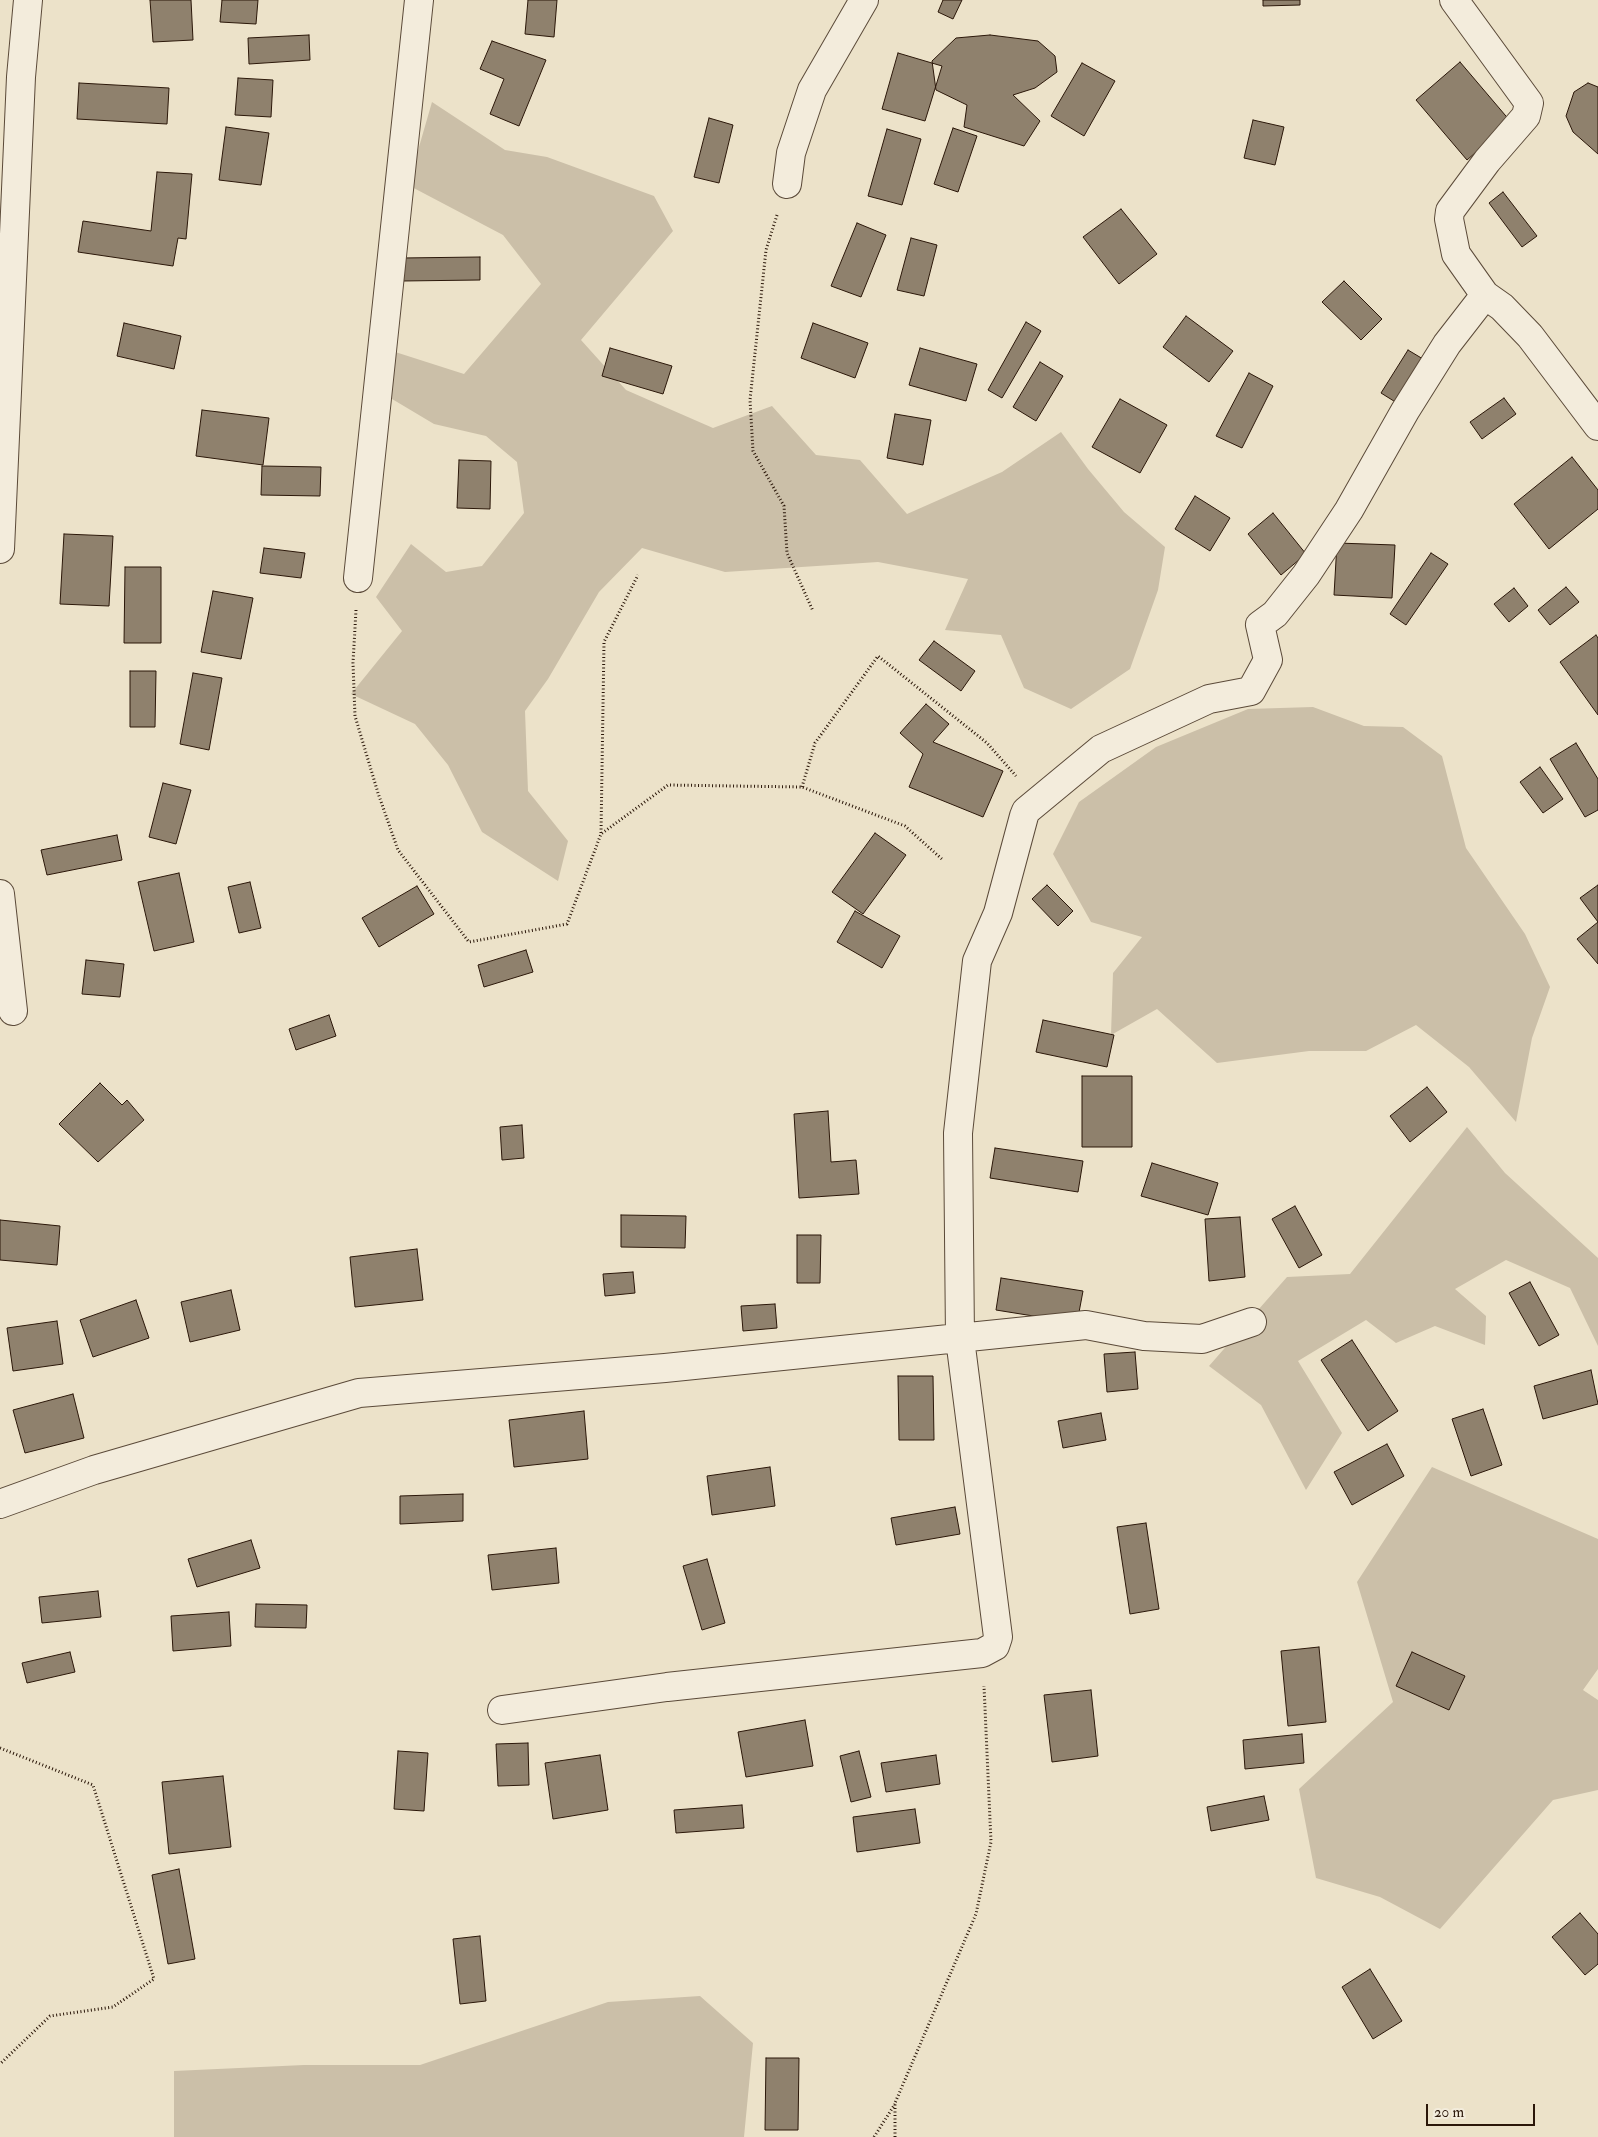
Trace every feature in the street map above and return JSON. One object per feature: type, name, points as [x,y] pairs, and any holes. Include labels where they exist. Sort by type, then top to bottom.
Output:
[{"type":"street","points":[[0,549],[21,77],[28,0]]},
{"type":"street","points":[[358,578],[419,0]]},
{"type":"street","points":[[787,184],[791,152],[812,90],[864,0]]},
{"type":"street","points":[[1454,0],[1529,103],[1526,116],[1487,161],[1450,211],[1448,219],[1456,254],[1485,295],[1502,307],[1530,336],[1598,426]]},
{"type":"street","points":[[502,1710],[667,1687],[982,1653],[994,1646],[998,1637],[960,1339],[958,1133],[977,961],[998,913],[1024,816],[1026,811],[1101,749],[1209,699],[1251,691],[1268,660],[1260,625],[1275,614],[1306,575],[1349,510],[1405,411],[1447,344],[1485,295]]},
{"type":"street","points":[[0,894],[13,1011]]},
{"type":"street","points":[[0,1504],[94,1470],[354,1394],[665,1368],[1086,1325],[1144,1336],[1202,1339],[1252,1322]]},
{"type":"path","points":[[787,184],[766,250],[750,408],[753,451],[784,506],[787,553],[813,610]]},
{"type":"path","points":[[358,578],[353,663],[355,716],[398,850],[469,942],[567,924],[601,834],[604,642],[638,575]]},
{"type":"path","points":[[802,787],[815,743],[878,656],[988,743],[1038,801]]},
{"type":"path","points":[[601,834],[668,785],[802,787],[905,826],[943,860]]},
{"type":"path","points":[[874,2137],[895,2103],[976,1914],[991,1842],[982,1653]]},
{"type":"path","points":[[0,1748],[93,1785],[154,1980],[113,2007],[50,2016],[0,2064]]},
{"type":"path","points":[[895,2103],[895,2137]]},
{"type":"shaded area","points":[[432,102],[505,150],[547,157],[654,196],[673,231],[581,340],[626,390],[713,428],[772,406],[816,455],[860,460],[907,514],[1002,472],[1061,432],[1088,469],[1124,512],[1165,547],[1158,590],[1130,669],[1071,709],[1024,688],[1001,635],[945,630],[968,579],[878,562],[725,572],[642,548],[599,592],[548,679],[525,711],[528,791],[568,841],[558,881],[482,832],[448,765],[415,724],[351,694],[402,631],[376,597],[411,544],[446,572],[482,566],[524,513],[517,462],[486,436],[434,424],[382,393],[389,350],[464,374],[541,284],[503,235],[408,185]]},
{"type":"shaded area","points":[[1313,707],[1364,726],[1403,727],[1442,756],[1466,848],[1525,934],[1550,987],[1532,1038],[1516,1122],[1469,1067],[1416,1025],[1366,1051],[1309,1051],[1217,1063],[1157,1009],[1111,1035],[1113,973],[1142,937],[1091,922],[1053,854],[1079,802],[1156,747],[1248,709]]},
{"type":"shaded area","points":[[1467,1127],[1505,1173],[1598,1258],[1598,1346],[1570,1288],[1506,1260],[1455,1289],[1486,1316],[1485,1345],[1435,1326],[1396,1343],[1366,1320],[1298,1361],[1342,1433],[1306,1490],[1261,1405],[1209,1366],[1287,1277],[1350,1274]]},
{"type":"shaded area","points":[[1432,1467],[1598,1539],[1598,1669],[1583,1690],[1598,1700],[1598,1790],[1553,1800],[1440,1929],[1380,1897],[1316,1878],[1299,1789],[1393,1702],[1357,1582]]},
{"type":"shaded area","points":[[700,1996],[753,2043],[744,2137],[174,2137],[174,2071],[304,2065],[420,2065],[608,2002]]},
{"type":"building","points":[[150,0],[191,0],[193,40],[153,42]]},
{"type":"building","points":[[222,0],[258,0],[256,24],[220,22]]},
{"type":"building","points":[[528,0],[557,0],[554,37],[525,34]]},
{"type":"building","points":[[943,0],[962,0],[953,19],[938,12]]},
{"type":"building","points":[[1263,0],[1300,0],[1300,5],[1263,6]]},
{"type":"building","points":[[309,35],[310,60],[249,64],[248,38]]},
{"type":"building","points":[[990,35],[1038,41],[1055,56],[1057,72],[1035,88],[1013,95],[1040,121],[1024,146],[964,127],[967,105],[936,90],[932,61],[956,38]]},
{"type":"building","points":[[492,41],[546,60],[519,126],[490,114],[504,79],[480,69]]},
{"type":"building","points":[[898,53],[942,66],[925,121],[882,109]]},
{"type":"building","points":[[1460,62],[1511,122],[1467,160],[1416,100]]},
{"type":"building","points":[[1082,63],[1115,81],[1084,136],[1051,116]]},
{"type":"building","points":[[238,78],[273,80],[271,117],[235,115]]},
{"type":"building","points":[[79,83],[169,88],[167,124],[77,119]]},
{"type":"building","points":[[1588,83],[1598,87],[1598,154],[1573,132],[1566,116],[1574,92]]},
{"type":"building","points":[[709,118],[733,125],[719,183],[694,177]]},
{"type":"building","points":[[1253,120],[1284,127],[1275,165],[1244,158]]},
{"type":"building","points":[[226,127],[269,133],[261,185],[219,180]]},
{"type":"building","points":[[953,128],[977,136],[958,192],[934,184]]},
{"type":"building","points":[[887,129],[921,139],[902,205],[868,196]]},
{"type":"building","points":[[157,172],[192,174],[186,239],[178,238],[173,266],[78,252],[83,221],[151,231]]},
{"type":"building","points":[[1503,192],[1537,236],[1522,247],[1489,203]]},
{"type":"building","points":[[1121,209],[1157,254],[1119,284],[1083,237]]},
{"type":"building","points":[[857,223],[886,235],[861,297],[831,286]]},
{"type":"building","points":[[911,238],[937,245],[924,296],[897,290]]},
{"type":"building","points":[[480,257],[480,280],[402,281],[402,258]]},
{"type":"building","points":[[1344,281],[1382,319],[1361,340],[1322,302]]},
{"type":"building","points":[[1186,316],[1233,351],[1209,382],[1163,347]]},
{"type":"building","points":[[1026,322],[1041,331],[1002,398],[988,390]]},
{"type":"building","points":[[124,323],[181,336],[174,369],[117,356]]},
{"type":"building","points":[[813,323],[868,343],[855,378],[801,358]]},
{"type":"building","points":[[610,348],[672,366],[663,394],[602,376]]},
{"type":"building","points":[[920,348],[977,364],[966,401],[909,385]]},
{"type":"building","points":[[1408,350],[1423,359],[1397,403],[1381,393]]},
{"type":"building","points":[[1040,362],[1063,376],[1036,421],[1013,407]]},
{"type":"building","points":[[1249,373],[1273,386],[1242,448],[1216,436]]},
{"type":"building","points":[[1504,398],[1516,414],[1482,439],[1470,422]]},
{"type":"building","points":[[1120,399],[1167,425],[1140,473],[1092,447]]},
{"type":"building","points":[[202,410],[269,418],[263,465],[196,456]]},
{"type":"building","points":[[895,414],[931,420],[923,465],[887,458]]},
{"type":"building","points":[[1572,457],[1598,490],[1598,509],[1549,549],[1514,504]]},
{"type":"building","points":[[459,460],[491,461],[490,509],[457,508]]},
{"type":"building","points":[[262,466],[321,467],[320,496],[261,495]]},
{"type":"building","points":[[1195,496],[1230,518],[1210,551],[1175,529]]},
{"type":"building","points":[[1273,513],[1306,554],[1281,575],[1248,534]]},
{"type":"building","points":[[64,534],[113,536],[109,606],[60,604]]},
{"type":"building","points":[[1337,543],[1395,545],[1392,598],[1334,595]]},
{"type":"building","points":[[264,548],[305,553],[301,578],[260,573]]},
{"type":"building","points":[[1431,553],[1448,564],[1406,625],[1390,614]]},
{"type":"building","points":[[125,567],[161,567],[161,643],[124,643]]},
{"type":"building","points":[[1566,587],[1579,602],[1550,625],[1538,610]]},
{"type":"building","points":[[1514,588],[1528,606],[1509,622],[1494,604]]},
{"type":"building","points":[[213,591],[253,598],[241,659],[201,652]]},
{"type":"building","points":[[1596,635],[1598,638],[1598,715],[1560,662]]},
{"type":"building","points":[[934,641],[975,671],[961,691],[919,660]]},
{"type":"building","points":[[130,671],[156,671],[155,727],[130,727]]},
{"type":"building","points":[[193,673],[222,678],[209,750],[180,744]]},
{"type":"building","points":[[926,704],[949,724],[933,742],[1003,771],[983,817],[909,787],[923,754],[900,733]]},
{"type":"building","points":[[1576,743],[1598,779],[1598,810],[1585,817],[1550,759]]},
{"type":"building","points":[[1540,767],[1563,799],[1543,813],[1520,782]]},
{"type":"building","points":[[163,783],[191,790],[176,844],[149,837]]},
{"type":"building","points":[[875,833],[906,855],[863,914],[832,892]]},
{"type":"building","points":[[117,835],[122,860],[47,875],[41,850]]},
{"type":"building","points":[[179,873],[194,942],[154,951],[138,882]]},
{"type":"building","points":[[250,882],[261,928],[239,933],[228,887]]},
{"type":"building","points":[[1047,885],[1073,911],[1058,926],[1032,899]]},
{"type":"building","points":[[1598,885],[1598,922],[1580,898]]},
{"type":"building","points":[[417,886],[434,914],[379,947],[362,918]]},
{"type":"building","points":[[855,911],[900,936],[882,968],[837,942]]},
{"type":"building","points":[[1598,922],[1598,964],[1577,939]]},
{"type":"building","points":[[526,950],[533,972],[484,987],[478,965]]},
{"type":"building","points":[[86,960],[124,964],[120,997],[82,994]]},
{"type":"building","points":[[329,1015],[336,1036],[296,1050],[289,1029]]},
{"type":"building","points":[[1043,1020],[1114,1035],[1107,1067],[1036,1052]]},
{"type":"building","points":[[1082,1076],[1132,1076],[1132,1147],[1082,1147]]},
{"type":"building","points":[[100,1083],[122,1105],[127,1100],[144,1120],[98,1162],[59,1124]]},
{"type":"building","points":[[1427,1087],[1447,1112],[1410,1142],[1390,1116]]},
{"type":"building","points":[[828,1111],[831,1162],[856,1160],[859,1194],[799,1198],[794,1114]]},
{"type":"building","points":[[522,1125],[524,1158],[502,1160],[500,1127]]},
{"type":"building","points":[[995,1148],[1083,1161],[1078,1192],[990,1178]]},
{"type":"building","points":[[1152,1163],[1218,1183],[1208,1215],[1141,1196]]},
{"type":"building","points":[[1295,1206],[1322,1255],[1299,1268],[1272,1219]]},
{"type":"building","points":[[621,1215],[686,1216],[685,1248],[621,1247]]},
{"type":"building","points":[[1240,1217],[1245,1277],[1209,1281],[1205,1219]]},
{"type":"building","points":[[0,1220],[60,1226],[57,1265],[0,1260]]},
{"type":"building","points":[[797,1235],[821,1235],[820,1283],[797,1283]]},
{"type":"building","points":[[417,1249],[423,1300],[355,1307],[350,1257]]},
{"type":"building","points":[[633,1272],[635,1293],[605,1296],[603,1274]]},
{"type":"building","points":[[1001,1278],[1083,1291],[1077,1323],[996,1310]]},
{"type":"building","points":[[1530,1282],[1559,1335],[1539,1346],[1509,1293]]},
{"type":"building","points":[[231,1290],[240,1330],[190,1342],[181,1302]]},
{"type":"building","points":[[136,1300],[149,1338],[93,1357],[80,1320]]},
{"type":"building","points":[[775,1304],[777,1328],[743,1331],[741,1306]]},
{"type":"building","points":[[57,1321],[63,1364],[13,1371],[7,1328]]},
{"type":"building","points":[[1352,1340],[1398,1411],[1368,1431],[1321,1360]]},
{"type":"building","points":[[1135,1352],[1138,1389],[1107,1392],[1104,1354]]},
{"type":"building","points":[[1591,1370],[1598,1404],[1543,1419],[1534,1386]]},
{"type":"building","points":[[898,1376],[933,1376],[934,1440],[899,1440]]},
{"type":"building","points":[[73,1394],[84,1438],[25,1453],[13,1410]]},
{"type":"building","points":[[1483,1409],[1502,1465],[1471,1476],[1452,1419]]},
{"type":"building","points":[[584,1411],[588,1459],[514,1467],[509,1420]]},
{"type":"building","points":[[1101,1413],[1106,1440],[1063,1448],[1058,1421]]},
{"type":"building","points":[[1387,1444],[1404,1476],[1352,1505],[1334,1472]]},
{"type":"building","points":[[770,1467],[775,1506],[712,1515],[707,1476]]},
{"type":"building","points":[[463,1494],[463,1521],[400,1524],[400,1496]]},
{"type":"building","points":[[955,1507],[960,1534],[896,1545],[891,1518]]},
{"type":"building","points":[[1146,1523],[1159,1609],[1130,1614],[1117,1527]]},
{"type":"building","points":[[251,1540],[260,1568],[197,1587],[188,1559]]},
{"type":"building","points":[[556,1548],[559,1583],[492,1590],[488,1555]]},
{"type":"building","points":[[707,1559],[725,1623],[702,1630],[683,1566]]},
{"type":"building","points":[[98,1591],[101,1617],[42,1623],[39,1597]]},
{"type":"building","points":[[256,1604],[307,1605],[306,1628],[255,1627]]},
{"type":"building","points":[[229,1612],[231,1646],[173,1651],[171,1616]]},
{"type":"building","points":[[1319,1647],[1326,1722],[1288,1726],[1281,1651]]},
{"type":"building","points":[[70,1652],[75,1672],[27,1683],[22,1663]]},
{"type":"building","points":[[1412,1652],[1465,1676],[1449,1710],[1396,1686]]},
{"type":"building","points":[[1091,1690],[1098,1756],[1052,1762],[1044,1695]]},
{"type":"building","points":[[805,1720],[813,1766],[746,1777],[738,1732]]},
{"type":"building","points":[[1302,1734],[1304,1763],[1245,1769],[1243,1740]]},
{"type":"building","points":[[528,1743],[529,1785],[498,1786],[496,1744]]},
{"type":"building","points":[[398,1751],[428,1753],[424,1811],[394,1809]]},
{"type":"building","points":[[859,1751],[871,1797],[851,1802],[840,1756]]},
{"type":"building","points":[[600,1755],[608,1810],[553,1819],[545,1763]]},
{"type":"building","points":[[936,1755],[940,1784],[886,1792],[881,1763]]},
{"type":"building","points":[[223,1776],[231,1847],[169,1854],[162,1782]]},
{"type":"building","points":[[1264,1796],[1269,1820],[1211,1831],[1207,1807]]},
{"type":"building","points":[[742,1805],[744,1828],[676,1833],[674,1810]]},
{"type":"building","points":[[915,1809],[920,1843],[857,1852],[853,1817]]},
{"type":"building","points":[[179,1869],[195,1959],[168,1964],[152,1875]]},
{"type":"building","points":[[1580,1913],[1598,1934],[1598,1964],[1585,1975],[1552,1937]]},
{"type":"building","points":[[480,1936],[486,2001],[460,2004],[453,1939]]},
{"type":"building","points":[[1370,1969],[1402,2021],[1373,2039],[1342,1987]]},
{"type":"building","points":[[766,2058],[799,2058],[798,2130],[765,2130]]}]
